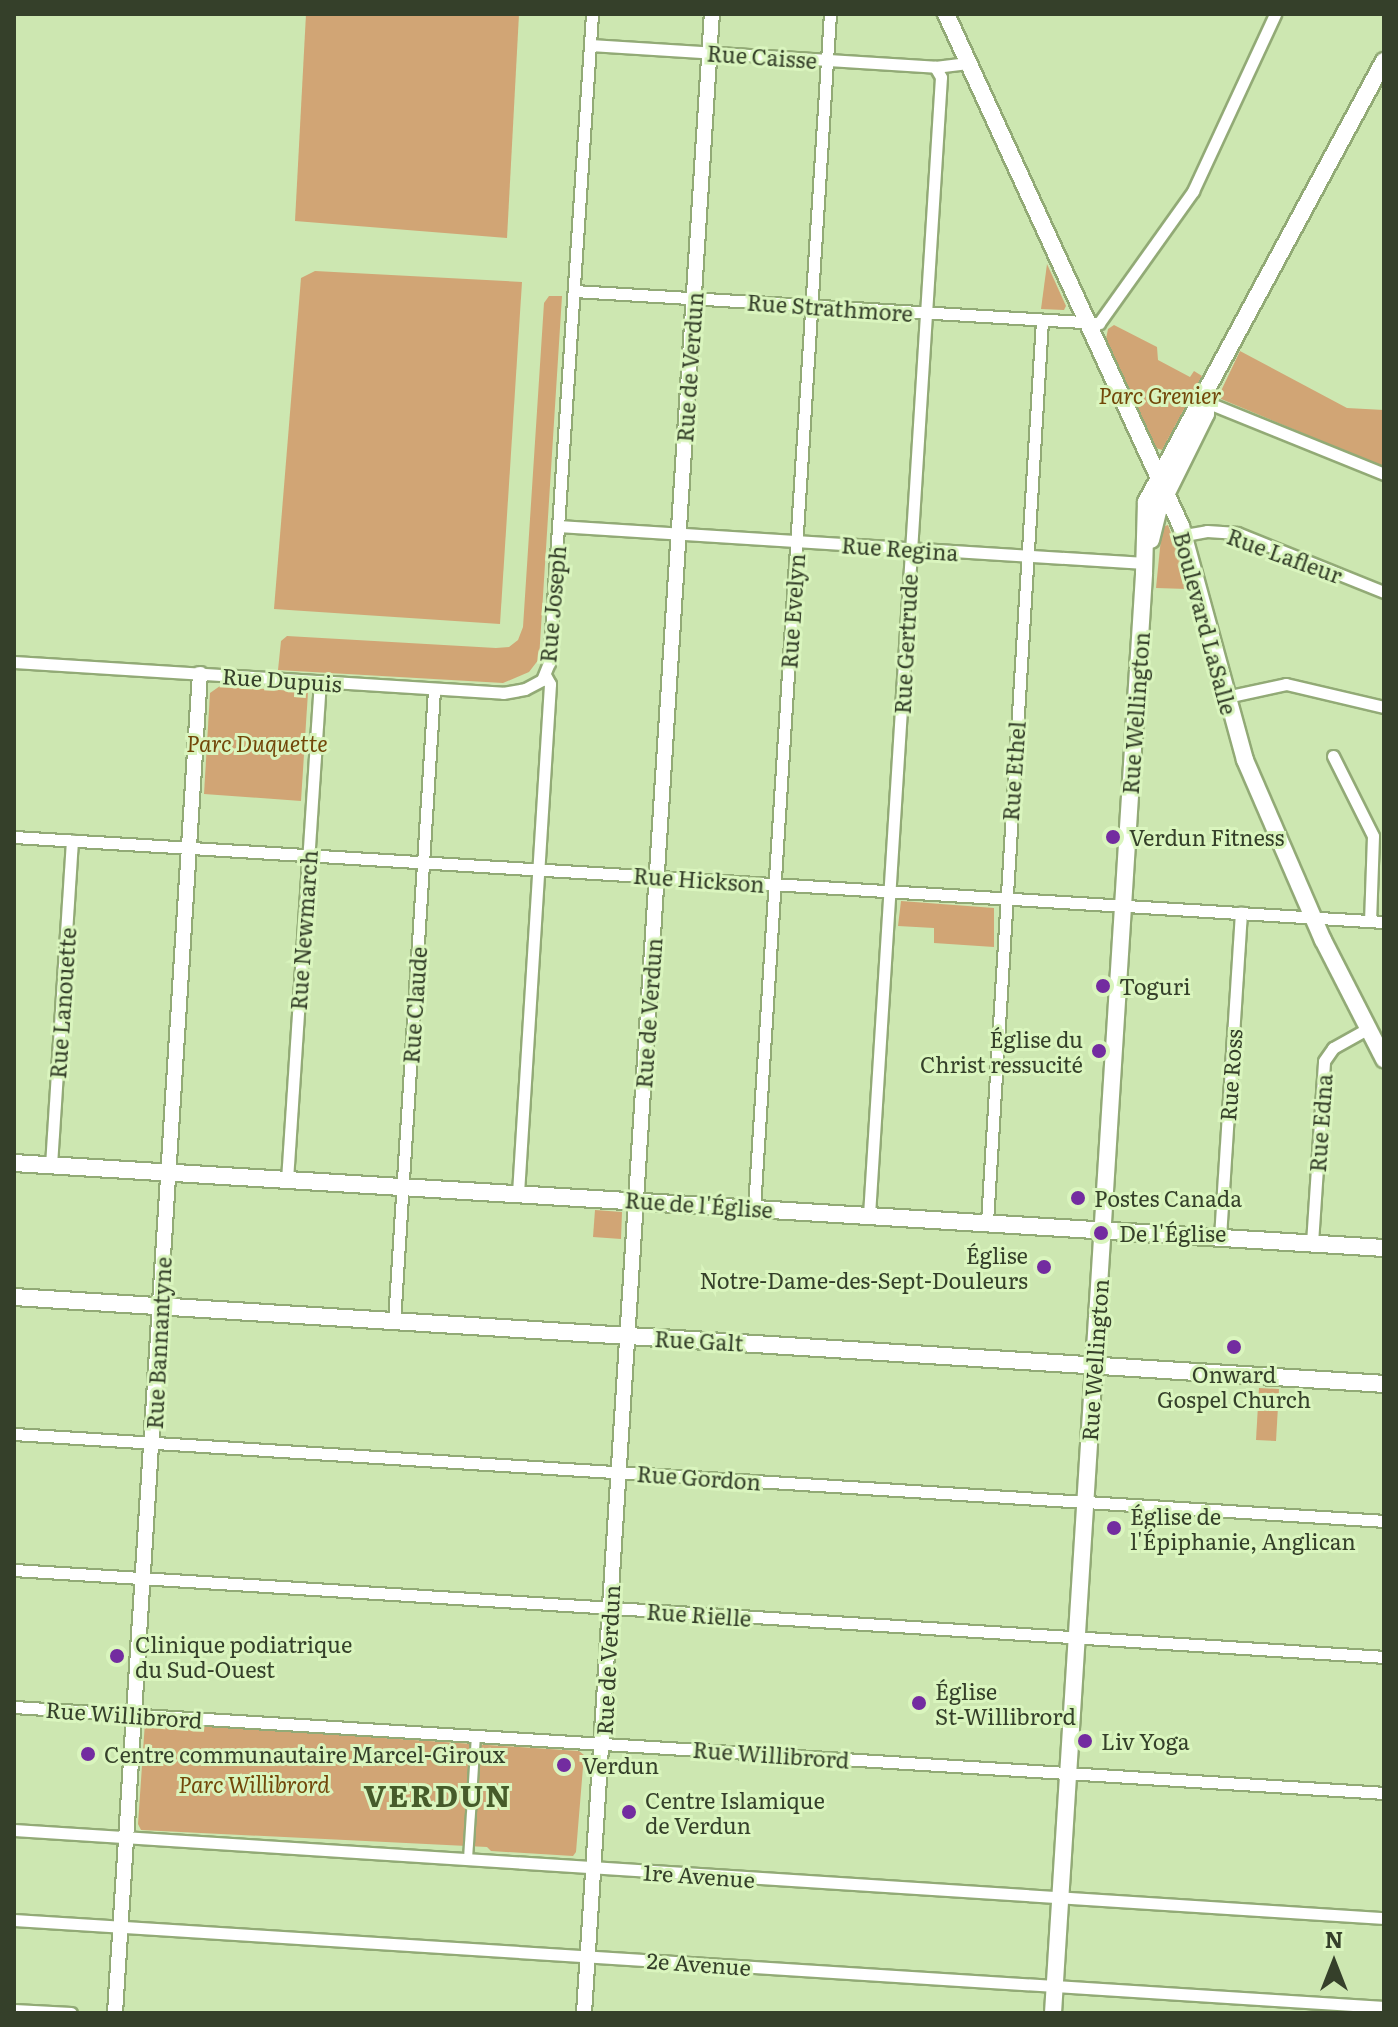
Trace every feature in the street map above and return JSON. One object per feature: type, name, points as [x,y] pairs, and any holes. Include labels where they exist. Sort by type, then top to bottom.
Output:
[{"type":"main road","name":"Boulevard LaSalle","points":[[946,14],[1185,535],[1245,760],[1313,918],[1384,1059]]},
{"type":"main road","name":"Rue Wellington","points":[[1053,2013],[1145,563],[1145,508],[1158,477],[1204,399],[1384,61]]},
{"type":"main road","name":"Rue Wellington","points":[[1145,563],[1156,517],[1206,414],[1204,399]]},
{"type":"main road","name":"Rue de l'Église","points":[[14,1163],[1384,1248]]},
{"type":"main road","name":"Rue Galt","points":[[14,1297],[1384,1384]]},
{"type":"street","name":"Rue Joseph","points":[[518,1193],[550,684],[545,675],[549,663],[592,14]]},
{"type":"street","name":"Rue de Verdun","points":[[584,2013],[712,14]]},
{"type":"street","name":"Rue Evelyn","points":[[754,1208],[830,14]]},
{"type":"street","points":[[1087,323],[1105,319],[1193,191],[1275,14]]},
{"type":"street","name":"Rue Caisse","points":[[590,45],[938,70],[968,63]]},
{"type":"street","name":"Rue Gertrude","points":[[869,1215],[938,70]]},
{"type":"street","name":"Rue Strathmore","points":[[574,291],[1087,323]]},
{"type":"street","name":"Rue Ethel","points":[[987,1222],[1042,320]]},
{"type":"street","points":[[1204,399],[1384,474]]},
{"type":"street","name":"Rue Regina","points":[[558,526],[1145,563]]},
{"type":"street","name":"Rue Lafleur","points":[[1185,535],[1207,531],[1237,533],[1384,592]]},
{"type":"street","name":"Rue Dupuis","points":[[14,662],[434,689],[516,691],[536,684],[545,675]]},
{"type":"street","name":"Rue Bannantyne","points":[[115,2013],[200,674]]},
{"type":"street","name":"Rue Newmarch","points":[[287,1180],[320,681]]},
{"type":"street","points":[[1226,697],[1286,684],[1384,707]]},
{"type":"street","name":"Rue Claude","points":[[394,1322],[434,689]]},
{"type":"street","points":[[1333,756],[1375,844],[1370,921]]},
{"type":"street","name":"Rue Hickson","points":[[14,837],[1384,922]]},
{"type":"street","name":"Rue Lanouette","points":[[51,1165],[72,841]]},
{"type":"street","name":"Rue Ross","points":[[1220,1237],[1241,913]]},
{"type":"street","name":"Rue Edna","points":[[1312,1243],[1324,1061],[1333,1048],[1369,1028]]},
{"type":"street","name":"Rue Gordon","points":[[14,1434],[1384,1521]]},
{"type":"street","name":"Rue Rielle","points":[[14,1570],[1384,1657]]},
{"type":"street","name":"Rue Willibrord","points":[[14,1707],[1384,1793]]},
{"type":"street","points":[[468,1859],[476,1736]]},
{"type":"street","name":"1re Avenue","points":[[14,1830],[1384,1918]]},
{"type":"street","name":"2e Avenue","points":[[14,1920],[1384,2007]]},
{"type":"street","points":[[14,2010],[71,2013]]},
{"type":"green space","points":[[306,14],[519,14],[507,238],[295,221]]},
{"type":"green space","points":[[1047,264],[1066,306],[1064,310],[1041,309]]},
{"type":"green space","points":[[315,271],[522,282],[500,624],[274,609],[301,278]]},
{"type":"green space","points":[[549,296],[562,296],[539,659],[529,672],[503,683],[278,670],[281,641],[287,636],[496,648],[509,647],[518,640],[523,627],[544,303]]},
{"type":"green space","name":"Parc Grenier","points":[[1114,325],[1157,347],[1158,360],[1190,377],[1194,371],[1202,376],[1162,450],[1156,448],[1106,339],[1108,329]]},
{"type":"green space","points":[[1240,351],[1347,408],[1384,410],[1384,467],[1221,399],[1220,393]]},
{"type":"green space","points":[[1168,525],[1187,589],[1156,588],[1161,538]]},
{"type":"green space","name":"Parc Duquette","points":[[220,686],[308,692],[301,801],[204,794],[210,693]]},
{"type":"green space","points":[[901,901],[994,908],[994,947],[934,943],[934,928],[898,926]]},
{"type":"green space","points":[[595,1210],[622,1212],[621,1239],[593,1237]]},
{"type":"green space","points":[[1259,1388],[1279,1389],[1276,1441],[1256,1440]]},
{"type":"green space","name":"Parc Willibrord","points":[[145,1722],[579,1751],[584,1755],[576,1852],[573,1856],[491,1851],[487,1847],[141,1830],[138,1824]]},
{"type":"place","name":"Verdun Fitness","points":[[1113,837]]},
{"type":"place","name":"Toguri","points":[[1103,986]]},
{"type":"place","name":"Église du Christ ressucité","points":[[1099,1051]]},
{"type":"place","name":"Postes Canada","points":[[1078,1198]]},
{"type":"place","name":"De l'Église","points":[[1101,1233]]},
{"type":"place","name":"Église Notre-Dame-des-Sept-Douleurs","points":[[1044,1267]]},
{"type":"place","name":"Onward Gospel Church","points":[[1234,1347]]},
{"type":"place","name":"Église de l'Épiphanie, Anglican","points":[[1114,1528]]},
{"type":"place","name":"Clinique podiatrique du Sud-Ouest","points":[[117,1656]]},
{"type":"place","name":"Église St-Willibrord","points":[[919,1703]]},
{"type":"place","name":"Liv Yoga","points":[[1085,1741]]},
{"type":"place","name":"Centre communautaire Marcel-Giroux","points":[[88,1754]]},
{"type":"place","name":"Verdun","points":[[564,1765]]},
{"type":"place","name":"Centre Islamique de Verdun","points":[[629,1812]]},
{"type":"district","name":"VERDUN","points":[[438,1794]]}]
